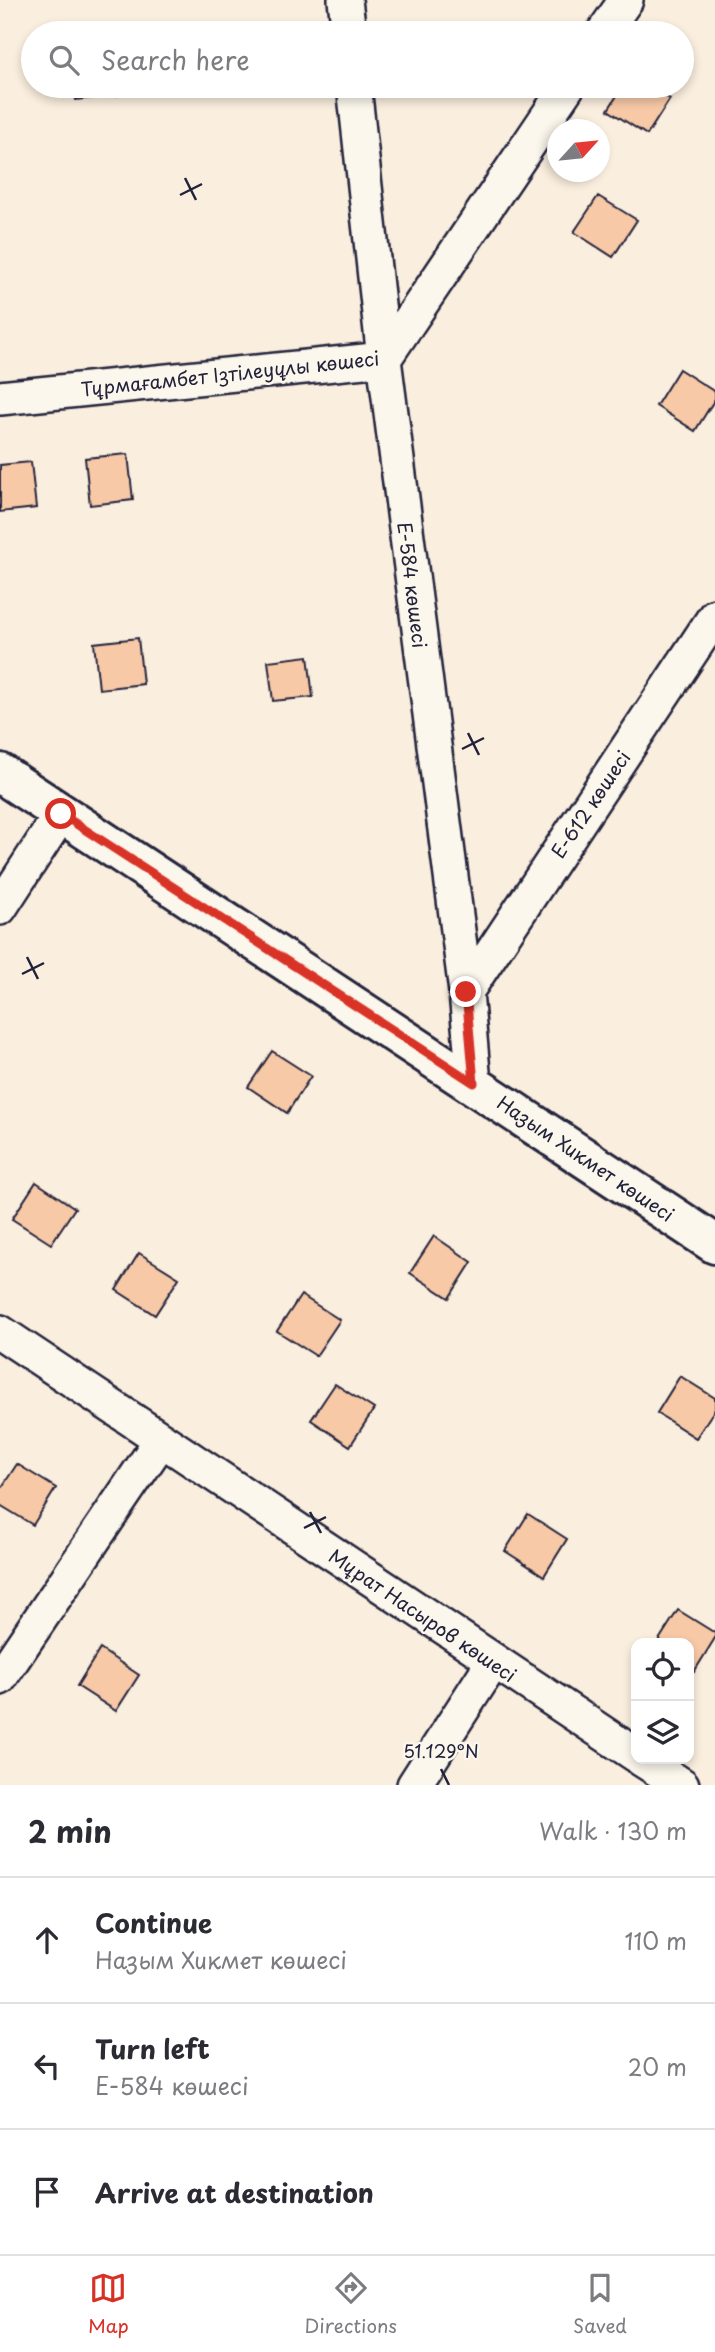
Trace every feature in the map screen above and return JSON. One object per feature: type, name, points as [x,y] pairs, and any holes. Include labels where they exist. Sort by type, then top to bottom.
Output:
[{"type":"street","points":[[345,0],[348,21]]},
{"type":"street","points":[[612,21],[626,0]]},
{"type":"street","name":"Е-584 көшесі","points":[[355,98],[384,359],[466,992],[474,1083]]},
{"type":"street","name":"Тұрмағамбет Ізтілеуұлы көшесі","points":[[0,398],[384,359],[560,98]]},
{"type":"street","name":"Е-612 көшесі","points":[[466,992],[715,616]]},
{"type":"street","name":"Назым Хикмет көшесі","points":[[0,773],[715,1244]]},
{"type":"street","points":[[0,908],[61,814]]},
{"type":"street","name":"Мұрат Насыров көшесі","points":[[0,1332],[631,1752]]},
{"type":"street","points":[[0,1678],[161,1440]]},
{"type":"street","points":[[414,1785],[494,1662]]},
{"type":"street","points":[[649,1764],[681,1785]]},
{"type":"building","points":[[616,98],[670,99],[647,135],[608,110]]},
{"type":"building","points":[[598,196],[637,220],[613,257],[574,232]]},
{"type":"building","points":[[679,369],[715,392],[715,399],[695,431],[656,406]]},
{"type":"building","points":[[128,454],[133,500],[90,505],[85,458]]},
{"type":"building","points":[[31,462],[36,508],[0,512],[0,465]]},
{"type":"building","points":[[138,638],[143,684],[99,689],[94,643]]},
{"type":"building","points":[[308,656],[313,697],[273,701],[268,661]]},
{"type":"building","points":[[272,1051],[311,1076],[287,1113],[248,1087]]},
{"type":"building","points":[[36,1182],[75,1208],[51,1244],[12,1219]]},
{"type":"building","points":[[434,1236],[472,1262],[449,1298],[410,1273]]},
{"type":"building","points":[[139,1253],[179,1278],[155,1315],[116,1290]]},
{"type":"building","points":[[301,1295],[340,1320],[316,1356],[277,1331]]},
{"type":"building","points":[[680,1376],[715,1398],[715,1409],[696,1438],[657,1413]]},
{"type":"building","points":[[335,1384],[374,1409],[350,1446],[311,1420]]},
{"type":"building","points":[[17,1464],[56,1488],[33,1525],[0,1505],[0,1490]]},
{"type":"building","points":[[528,1514],[567,1539],[544,1576],[505,1551]]},
{"type":"building","points":[[678,1610],[715,1633],[715,1638],[694,1672],[694,1638],[660,1638]]},
{"type":"building","points":[[100,1649],[139,1675],[116,1711],[77,1686]]},
{"type":"route","points":[[61,814],[474,1083],[466,992]]}]
